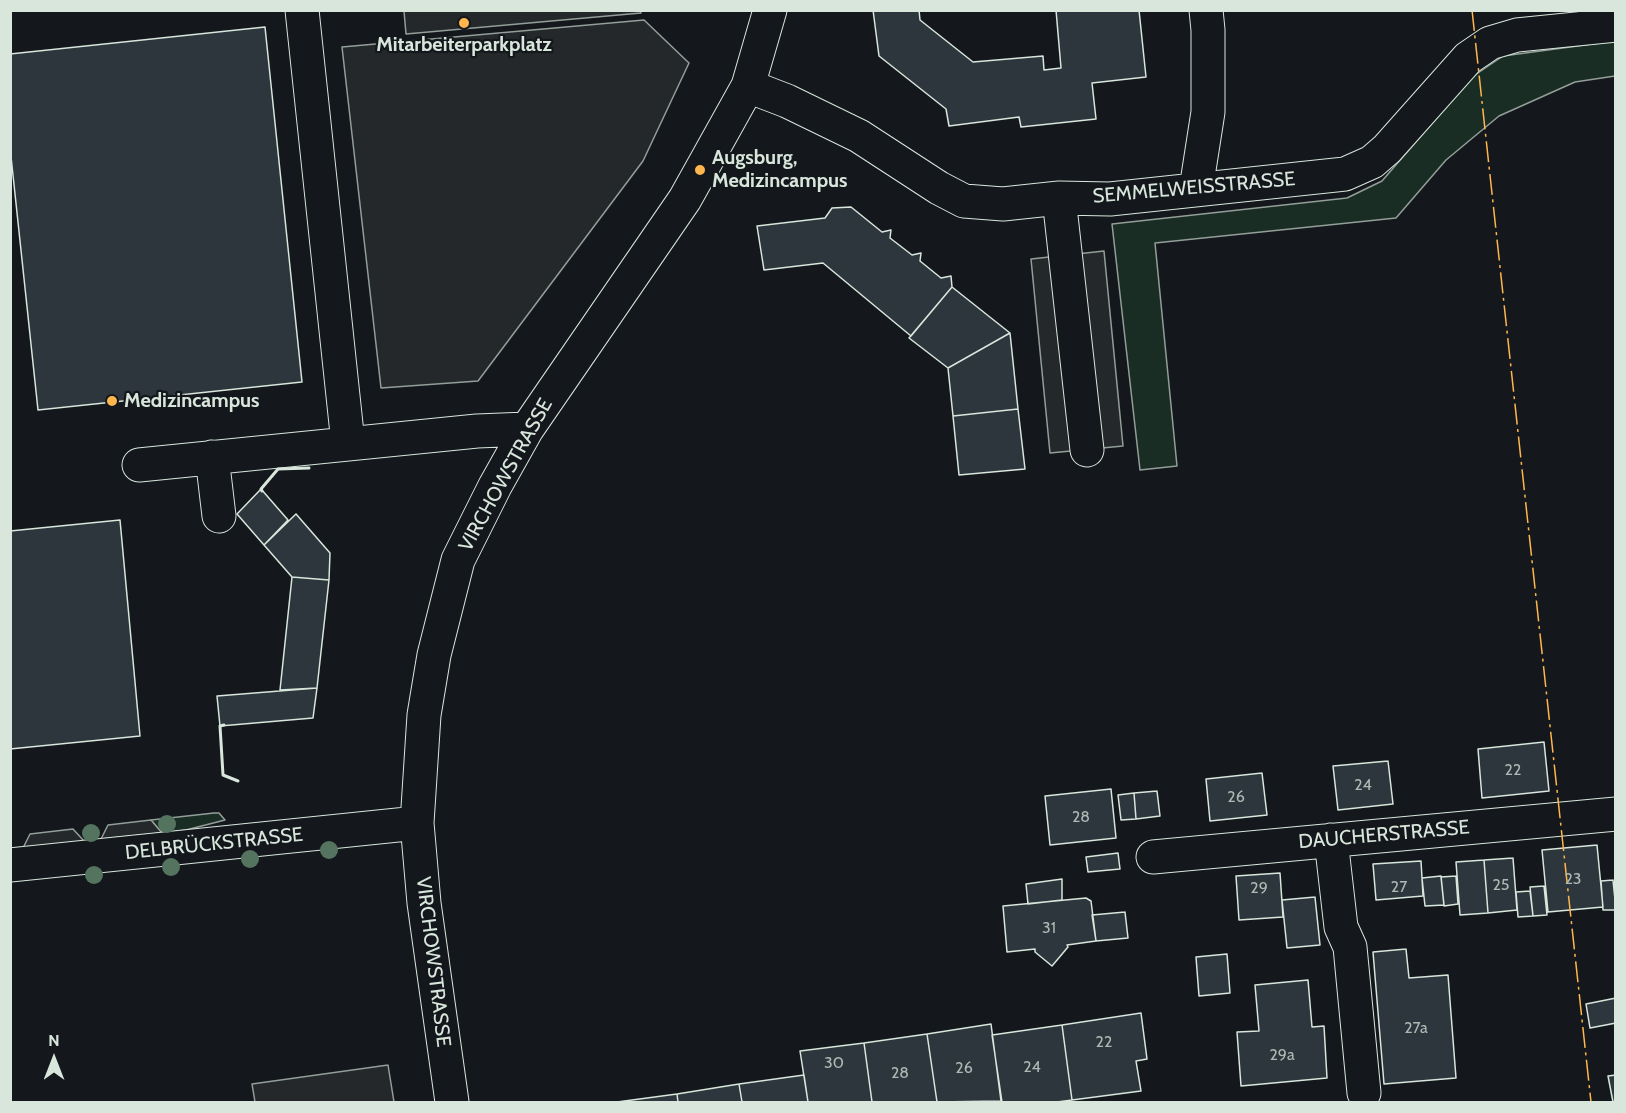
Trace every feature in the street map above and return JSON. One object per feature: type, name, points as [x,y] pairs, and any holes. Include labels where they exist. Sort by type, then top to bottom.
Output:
[{"type":"street","points":[[302,10],[348,443]]},
{"type":"street","name":"VIRCHOWSTRASSE","points":[[452,1102],[424,903],[417,823],[424,715],[434,655],[458,560],[527,429],[685,199],[748,86],[770,10]]},
{"type":"street","points":[[1196,189],[1208,112],[1209,63],[1206,10]]},
{"type":"street","name":"SEMMELWEISSTRASSE","points":[[748,86],[787,101],[859,136],[939,188],[964,201],[1003,204],[1059,198],[1110,199],[1345,174],[1372,162],[1380,155],[1468,58],[1491,43],[1517,35],[1616,25]]},
{"type":"street","points":[[1059,198],[1087,450]]},
{"type":"street","points":[[139,465],[477,431],[527,429]]},
{"type":"street","points":[[212,457],[219,516]]},
{"type":"street","name":"DAUCHERSTRASSE","points":[[1153,856],[1616,814]]},
{"type":"street","name":"DELBRÜCKSTRASSE","points":[[10,865],[417,823]]},
{"type":"street","points":[[1332,840],[1341,927],[1350,947],[1364,1093]]},
{"type":"green space","points":[[1615,41],[1615,76],[1575,82],[1499,116],[1446,160],[1396,218],[1155,243],[1177,466],[1140,470],[1112,224],[1347,198],[1382,181],[1472,77],[1503,56]]},
{"type":"green space","points":[[219,813],[225,820],[186,830],[162,833],[151,820]]},
{"type":"shaded area","name":"Mitarbeiterparkplatz","points":[[640,10],[641,13],[406,34],[404,11]]},
{"type":"shaded area","points":[[644,20],[689,63],[643,161],[478,381],[381,388],[342,47]]},
{"type":"shaded area","points":[[1104,251],[1123,446],[1050,453],[1031,259]]},
{"type":"shaded area","points":[[151,820],[162,833],[101,839],[108,825]]},
{"type":"shaded area","points":[[73,829],[84,841],[23,848],[30,834]]},
{"type":"shaded area","points":[[388,1065],[394,1102],[255,1102],[252,1084]]},
{"type":"building","points":[[873,10],[919,10],[920,20],[973,62],[1043,56],[1044,70],[1061,68],[1056,10],[1139,10],[1146,77],[1092,83],[1096,119],[1021,127],[1019,117],[949,126],[946,109],[879,56]]},
{"type":"building","points":[[265,27],[302,382],[38,410],[10,147],[10,54]]},
{"type":"building","points":[[851,207],[882,232],[891,230],[890,238],[912,255],[921,253],[920,261],[941,278],[951,276],[952,287],[911,336],[823,263],[764,270],[757,226],[825,218],[832,208]]},
{"type":"building","points":[[952,287],[1010,333],[948,368],[909,338]]},
{"type":"building","points":[[1010,333],[1018,409],[953,416],[948,368]]},
{"type":"building","points":[[1018,409],[1025,469],[959,475],[953,416]]},
{"type":"building","points":[[261,489],[288,520],[264,545],[237,514]]},
{"type":"building","points":[[296,514],[330,553],[329,580],[292,577],[264,545]]},
{"type":"building","points":[[120,520],[140,736],[10,749],[10,531]]},
{"type":"building","points":[[292,577],[329,580],[317,688],[280,690]]},
{"type":"building","points":[[317,688],[313,718],[220,726],[217,696]]},
{"type":"building","points":[[1544,742],[1549,791],[1482,798],[1478,749]]},
{"type":"building","points":[[1388,761],[1393,804],[1338,810],[1333,766]]},
{"type":"building","points":[[1262,773],[1267,815],[1210,821],[1206,779]]},
{"type":"building","points":[[1111,789],[1116,838],[1050,845],[1045,796]]},
{"type":"building","points":[[1157,791],[1160,816],[1136,819],[1134,793]]},
{"type":"building","points":[[1134,793],[1136,819],[1121,820],[1118,795]]},
{"type":"building","points":[[1597,845],[1603,907],[1548,912],[1542,850]]},
{"type":"building","points":[[1118,853],[1120,869],[1088,872],[1086,857]]},
{"type":"building","points":[[1513,858],[1517,910],[1488,913],[1484,860]]},
{"type":"building","points":[[1484,860],[1488,913],[1460,915],[1456,862]]},
{"type":"building","points":[[1421,861],[1423,896],[1376,900],[1373,864]]},
{"type":"building","points":[[1280,873],[1283,917],[1239,920],[1236,876]]},
{"type":"building","points":[[1441,876],[1444,905],[1425,906],[1422,878]]},
{"type":"building","points":[[1456,876],[1458,904],[1444,906],[1441,877]]},
{"type":"building","points":[[1062,879],[1062,900],[1028,904],[1026,884]]},
{"type":"building","points":[[1613,880],[1616,910],[1603,910],[1601,881]]},
{"type":"building","points":[[1544,886],[1547,915],[1533,916],[1530,887]]},
{"type":"building","points":[[1530,891],[1533,916],[1518,917],[1516,892]]},
{"type":"building","points":[[1315,897],[1320,945],[1287,948],[1282,900]]},
{"type":"building","points":[[1086,898],[1091,901],[1096,941],[1067,945],[1068,947],[1052,966],[1035,952],[1035,949],[1007,952],[1003,906]]},
{"type":"building","points":[[1125,912],[1128,938],[1096,941],[1092,915]]},
{"type":"building","points":[[1406,949],[1409,978],[1448,975],[1456,1078],[1384,1084],[1373,952]]},
{"type":"building","points":[[1227,954],[1230,993],[1199,996],[1196,957]]},
{"type":"building","points":[[1308,980],[1312,1027],[1324,1026],[1327,1078],[1241,1086],[1237,1032],[1259,1031],[1255,985]]},
{"type":"building","points":[[1616,998],[1616,1023],[1590,1028],[1586,1004]]},
{"type":"building","points":[[1141,1013],[1147,1059],[1136,1061],[1141,1091],[1072,1100],[1062,1025]]},
{"type":"building","points":[[991,1024],[1001,1101],[937,1102],[927,1034]]},
{"type":"building","points":[[1062,1025],[1072,1100],[1002,1102],[992,1035]]},
{"type":"building","points":[[927,1034],[937,1102],[872,1102],[864,1043]]},
{"type":"building","points":[[864,1043],[872,1102],[808,1102],[800,1051]]},
{"type":"building","points":[[804,1075],[808,1102],[742,1102],[739,1084]]},
{"type":"building","points":[[1616,1075],[1616,1102],[1613,1102],[1608,1076]]},
{"type":"building","points":[[739,1084],[742,1102],[678,1102],[677,1094]]},
{"type":"building","points":[[677,1094],[678,1102],[617,1102]]},
{"type":"wall","points":[[262,491],[261,489],[278,469],[309,468]]},
{"type":"wall","points":[[224,725],[220,726],[223,775],[238,781]]},
{"type":"power","points":[[1472,10],[1591,1102]]},
{"type":"place","name":"Mitarbeiterparkplatz","points":[[464,23]]},
{"type":"place","name":"Augsburg, Medizincampus","points":[[700,170]]},
{"type":"place","name":"Medizincampus","points":[[112,401]]}]
